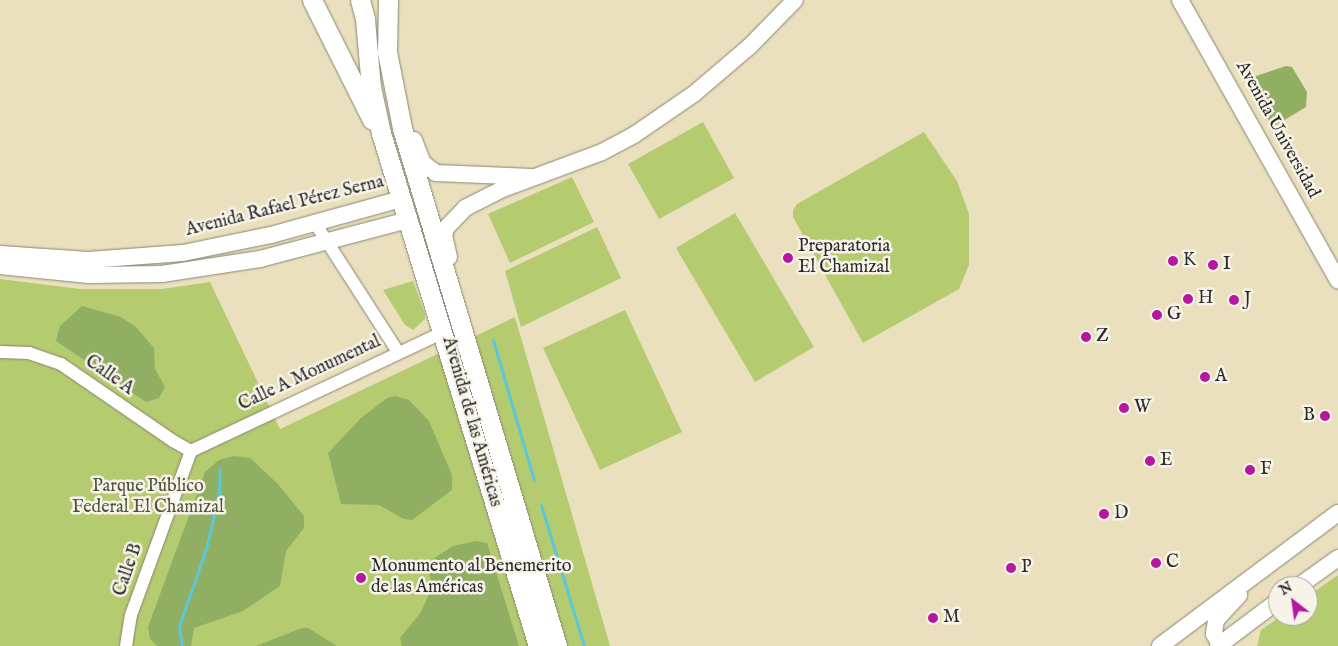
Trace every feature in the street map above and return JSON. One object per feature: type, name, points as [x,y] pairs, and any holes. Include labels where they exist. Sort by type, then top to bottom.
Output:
[{"type":"highway","points":[[312,0],[367,114],[381,133]]},
{"type":"highway","points":[[360,0],[365,18],[371,87],[381,133]]},
{"type":"highway","name":"Avenida de las Américas","points":[[388,0],[387,52],[396,99],[557,646]]},
{"type":"highway","name":"Avenida de las Américas","points":[[381,133],[444,332],[538,646]]},
{"type":"highway","points":[[444,332],[452,332],[459,340],[477,399],[495,436]]},
{"type":"main road","points":[[462,325],[464,310],[445,245],[446,228],[455,216],[474,203],[602,152],[663,116],[750,46],[795,0]]},
{"type":"main road","name":"Avenida Universidad","points":[[1180,0],[1338,280]]},
{"type":"main road","points":[[396,99],[420,158],[430,170],[446,176],[537,177]]},
{"type":"main road","name":"Avenida Rafael Pérez Serna","points":[[0,254],[88,260],[183,253],[232,244],[401,199]]},
{"type":"main road","points":[[0,266],[70,274],[162,274],[260,259],[408,220]]},
{"type":"main road","points":[[1160,646],[1338,513]]},
{"type":"main road","points":[[1313,576],[1338,558]]},
{"type":"main road","points":[[1249,578],[1238,597],[1216,620],[1214,634],[1220,646],[1268,609]]},
{"type":"street","points":[[315,223],[325,242],[398,352]]},
{"type":"street","name":"Calle A Monumental","points":[[191,451],[444,332]]},
{"type":"street","name":"Calle A","points":[[0,352],[28,352],[61,364],[173,442],[191,451]]},
{"type":"street","name":"Calle B","points":[[126,646],[131,615],[191,451]]},
{"type":"green space","points":[[1286,66],[1292,67],[1307,92],[1306,107],[1276,125],[1269,121],[1249,85],[1250,78]]},
{"type":"green space","points":[[703,122],[734,178],[659,219],[628,164]]},
{"type":"green space","points":[[924,132],[957,181],[969,214],[969,265],[959,289],[863,343],[793,217],[793,210],[797,204]]},
{"type":"green space","points":[[572,177],[594,222],[510,263],[488,214]]},
{"type":"green space","points":[[735,213],[814,347],[755,382],[676,248]]},
{"type":"green space","points":[[597,227],[621,278],[521,327],[505,271]]},
{"type":"green space","name":"Parque Público Federal El Chamizal","points":[[0,279],[80,289],[162,289],[210,282],[280,429],[515,317],[610,646],[0,646]]},
{"type":"green space","points":[[413,281],[425,314],[425,319],[413,330],[405,325],[383,290]]},
{"type":"green space","points":[[82,306],[121,317],[136,327],[154,348],[155,369],[165,387],[159,398],[146,402],[56,341],[60,326]]},
{"type":"green space","points":[[625,310],[682,432],[600,470],[543,348]]},
{"type":"green space","points":[[395,396],[409,400],[429,421],[452,475],[452,490],[412,520],[404,519],[379,505],[341,504],[328,453],[361,418],[387,398]]},
{"type":"green space","points":[[234,456],[250,458],[277,483],[304,516],[304,528],[286,551],[280,586],[243,611],[194,628],[191,646],[157,646],[150,639],[148,627],[205,472],[219,460]]},
{"type":"green space","points":[[476,541],[487,543],[519,646],[402,646],[400,638],[421,612],[429,594],[431,580],[427,568],[430,561],[453,546]]},
{"type":"green space","points":[[1338,575],[1338,646],[1257,646],[1261,630],[1268,625],[1318,626],[1318,589]]},
{"type":"green space","points":[[302,628],[308,628],[337,646],[256,646]]},
{"type":"waterway","points":[[493,340],[534,480]]},
{"type":"waterway","points":[[182,646],[179,626],[206,549],[219,493],[220,469]]},
{"type":"waterway","points":[[541,505],[584,646]]},
{"type":"place","name":"Preparatoria El Chamizal","points":[[788,258]]},
{"type":"place","name":"K","points":[[1173,261]]},
{"type":"place","name":"I","points":[[1213,265]]},
{"type":"place","name":"H","points":[[1188,299]]},
{"type":"place","name":"J","points":[[1234,300]]},
{"type":"place","name":"G","points":[[1157,315]]},
{"type":"place","name":"Z","points":[[1086,337]]},
{"type":"place","name":"A","points":[[1205,377]]},
{"type":"place","name":"W","points":[[1124,408]]},
{"type":"place","name":"B","points":[[1325,416]]},
{"type":"place","name":"E","points":[[1150,461]]},
{"type":"place","name":"F","points":[[1250,470]]},
{"type":"place","name":"D","points":[[1104,514]]},
{"type":"place","name":"C","points":[[1156,563]]},
{"type":"place","name":"P","points":[[1011,568]]},
{"type":"place","name":"Monumento al Benemerito de las Américas","points":[[361,578]]},
{"type":"place","name":"M","points":[[933,618]]}]
